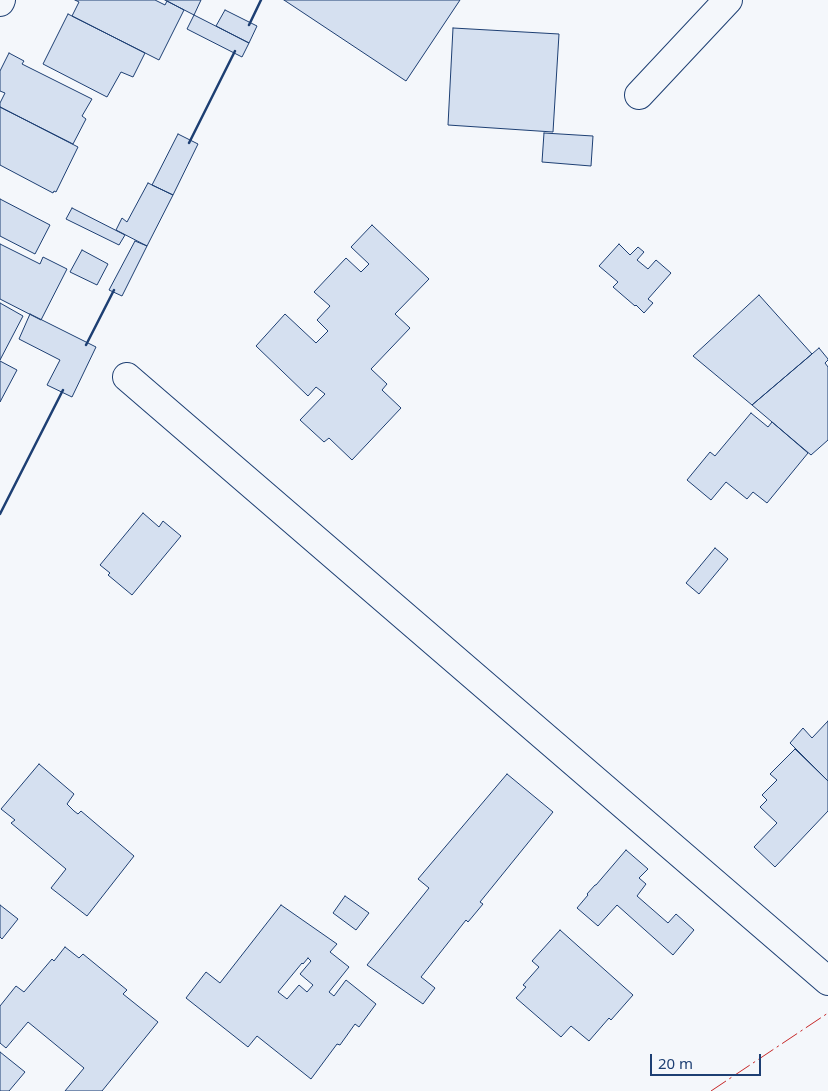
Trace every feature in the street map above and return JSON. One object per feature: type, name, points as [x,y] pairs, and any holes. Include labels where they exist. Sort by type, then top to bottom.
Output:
[{"type":"street","points":[[639,94],[728,0]]},
{"type":"street","points":[[127,377],[828,982]]},
{"type":"building","points":[[75,0],[155,0],[165,5],[167,1],[184,10],[159,60],[72,16],[79,2]]},
{"type":"building","points":[[165,0],[201,0],[194,15]]},
{"type":"building","points":[[284,0],[460,0],[406,81]]},
{"type":"building","points":[[225,10],[257,26],[249,43],[216,26]]},
{"type":"building","points":[[68,14],[145,53],[133,77],[121,72],[107,97],[43,64]]},
{"type":"building","points":[[194,15],[249,43],[242,57],[187,29]]},
{"type":"building","points":[[453,28],[559,34],[553,132],[448,125]]},
{"type":"building","points":[[9,53],[24,61],[22,64],[92,99],[82,116],[86,119],[73,144],[0,107],[5,93],[0,91],[0,71]]},
{"type":"building","points":[[0,107],[78,147],[56,192],[54,191],[53,193],[0,165]]},
{"type":"building","points":[[544,133],[593,136],[591,166],[542,162]]},
{"type":"building","points":[[178,134],[198,144],[173,195],[152,185]]},
{"type":"building","points":[[148,183],[173,195],[147,246],[116,230],[122,218],[127,222]]},
{"type":"building","points":[[0,199],[50,225],[35,254],[0,236]]},
{"type":"building","points":[[72,208],[125,235],[119,245],[66,219]]},
{"type":"building","points":[[372,225],[429,279],[395,314],[410,328],[371,369],[387,384],[382,390],[401,408],[352,460],[329,438],[324,442],[300,420],[325,394],[316,387],[308,396],[256,346],[285,314],[316,343],[328,331],[317,320],[330,306],[314,292],[346,258],[361,272],[369,264],[351,247]]},
{"type":"building","points":[[135,241],[147,246],[122,296],[109,290]]},
{"type":"building","points":[[0,244],[40,264],[43,257],[67,269],[41,320],[0,299]]},
{"type":"building","points":[[619,244],[630,255],[638,247],[644,252],[637,260],[648,269],[656,260],[671,273],[648,299],[653,303],[644,313],[613,287],[618,282],[599,266]]},
{"type":"building","points":[[82,250],[108,264],[97,285],[70,272]]},
{"type":"building","points":[[759,295],[812,354],[752,405],[693,356]]},
{"type":"building","points":[[0,303],[23,316],[0,360]]},
{"type":"building","points":[[30,314],[96,347],[72,397],[47,385],[60,360],[19,339]]},
{"type":"building","points":[[819,348],[828,359],[825,363],[828,367],[828,440],[811,455],[752,405]]},
{"type":"building","points":[[0,361],[17,370],[0,402]]},
{"type":"building","points":[[751,413],[768,427],[772,422],[808,453],[767,503],[753,492],[747,499],[726,482],[711,500],[687,480],[710,452],[715,456]]},
{"type":"building","points":[[143,513],[159,527],[163,521],[181,536],[132,595],[108,575],[110,573],[100,565]]},
{"type":"building","points":[[715,548],[728,559],[699,594],[686,583]]},
{"type":"building","points":[[828,721],[828,781],[790,743],[803,728],[812,738]]},
{"type":"building","points":[[795,749],[828,781],[828,811],[775,867],[754,847],[777,823],[760,807],[767,800],[762,795],[777,780],[770,774]]},
{"type":"building","points":[[39,764],[74,794],[67,804],[74,811],[78,814],[81,811],[134,856],[87,916],[51,888],[66,869],[11,823],[15,820],[1,809]]},
{"type":"building","points":[[507,774],[553,812],[480,902],[483,904],[468,922],[466,920],[421,977],[435,988],[423,1004],[367,965],[429,888],[418,879]]},
{"type":"building","points":[[626,850],[648,869],[639,878],[646,884],[637,896],[668,923],[676,914],[694,930],[673,955],[617,905],[598,926],[577,908]]},
{"type":"building","points":[[345,896],[369,913],[356,930],[333,913]]},
{"type":"building","points":[[0,905],[18,919],[2,939],[0,937]]},
{"type":"building","points":[[281,905],[337,944],[330,952],[349,967],[329,992],[334,996],[346,980],[376,1004],[359,1027],[355,1024],[340,1045],[337,1044],[311,1079],[257,1036],[248,1047],[186,998],[206,972],[220,983]],"holes":[[[308,958],[311,961],[300,974],[313,985],[307,992],[299,985],[287,999],[278,992],[302,963]]]},
{"type":"building","points":[[560,930],[633,995],[589,1041],[571,1026],[561,1037],[516,998],[526,987],[523,985],[539,967],[532,961]]},
{"type":"building","points":[[65,947],[79,958],[83,954],[127,990],[123,994],[158,1022],[102,1091],[65,1091],[84,1068],[28,1022],[6,1048],[0,1043],[0,1006],[16,986],[24,992],[52,959],[54,961]]},
{"type":"building","points":[[0,1052],[25,1072],[9,1091],[0,1091]]},
{"type":"wall","points":[[249,25],[261,0]]},
{"type":"wall","points":[[189,143],[235,51]]},
{"type":"wall","points":[[86,345],[114,290]]},
{"type":"wall","points":[[0,514],[63,390]]},
{"type":"power","points":[[711,1091],[828,1013]]}]
